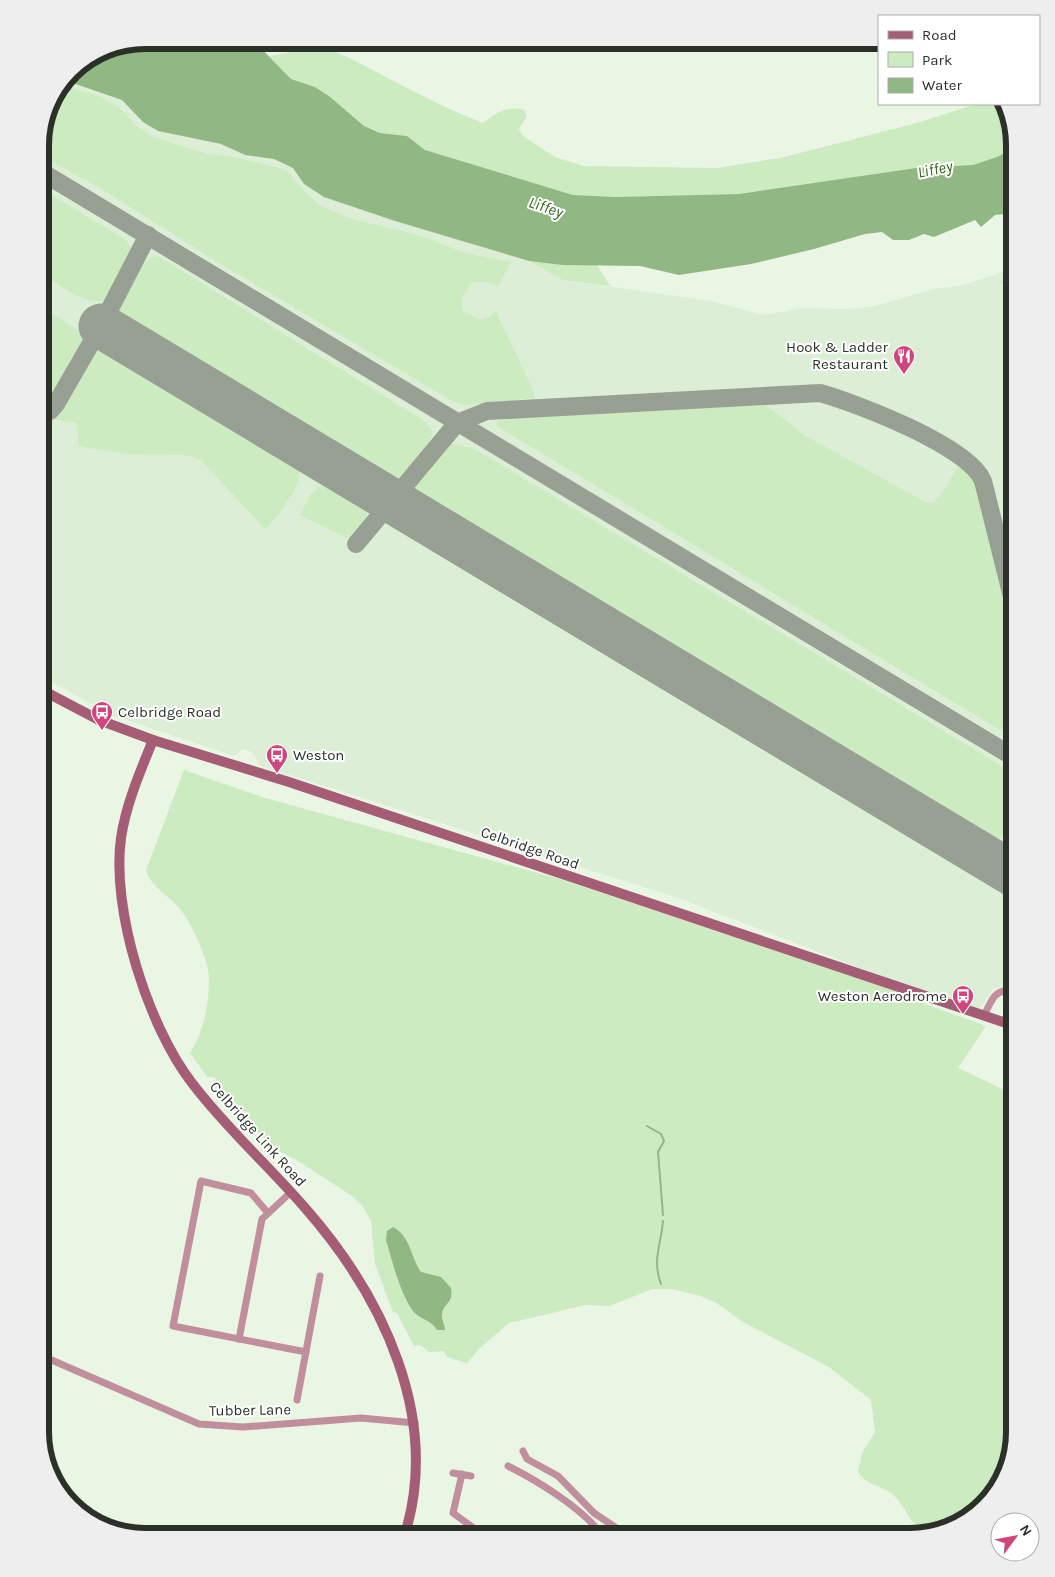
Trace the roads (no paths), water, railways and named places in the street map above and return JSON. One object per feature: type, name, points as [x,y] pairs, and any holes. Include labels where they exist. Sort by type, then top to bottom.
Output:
[{"type":"main road","name":"Celbridge Road","points":[[49,694],[99,720],[152,740],[306,788],[845,971],[1006,1023]]},
{"type":"main road","name":"Celbridge Link Road","points":[[152,740],[130,796],[120,840],[120,887],[127,936],[156,1018],[180,1066],[209,1103],[291,1192],[329,1238],[371,1304],[401,1368],[415,1423],[416,1482],[406,1528]]},
{"type":"street","points":[[984,1015],[993,996],[1006,989]]},
{"type":"street","points":[[268,1212],[251,1193],[201,1181],[173,1326],[306,1352]]},
{"type":"street","points":[[239,1339],[262,1219],[291,1192]]},
{"type":"street","points":[[297,1400],[320,1276]]},
{"type":"street","name":"Tubber Lane","points":[[49,1359],[199,1424],[243,1427],[366,1418],[415,1423]]},
{"type":"street","points":[[523,1451],[527,1459],[558,1476],[594,1513],[616,1528]]},
{"type":"street","points":[[508,1466],[531,1478],[567,1503],[593,1528]]},
{"type":"street","points":[[454,1473],[470,1476]]},
{"type":"street","points":[[462,1474],[452,1512],[473,1528]]},
{"type":"water","name":"Liffey","points":[[144,49],[262,49],[291,79],[315,87],[329,96],[364,126],[380,133],[407,136],[425,150],[573,195],[615,197],[739,194],[916,168],[973,165],[1006,152],[1006,214],[995,215],[981,227],[975,220],[934,237],[924,234],[909,240],[893,240],[882,232],[865,234],[814,249],[751,264],[679,275],[640,266],[563,265],[529,261],[395,221],[324,197],[304,184],[293,168],[274,159],[245,155],[221,144],[158,131],[143,122],[122,100],[72,83],[91,65],[114,54],[126,51]]},
{"type":"water","points":[[393,1227],[407,1241],[421,1272],[441,1277],[451,1288],[450,1300],[442,1314],[445,1330],[437,1330],[432,1324],[416,1314],[408,1303],[397,1277],[386,1240],[387,1231]]},
{"type":"waterway","points":[[647,1126],[661,1134],[664,1141],[658,1152],[663,1215]]},
{"type":"waterway","points":[[661,1284],[657,1260],[663,1221]]},
{"type":"place","name":"Hook & Ladder Restaurant","points":[[904,375]]},
{"type":"place","name":"Celbridge Road","points":[[102,731]]},
{"type":"place","name":"Weston","points":[[277,774]]},
{"type":"place","name":"Weston Aerodrome","points":[[963,1015]]}]
